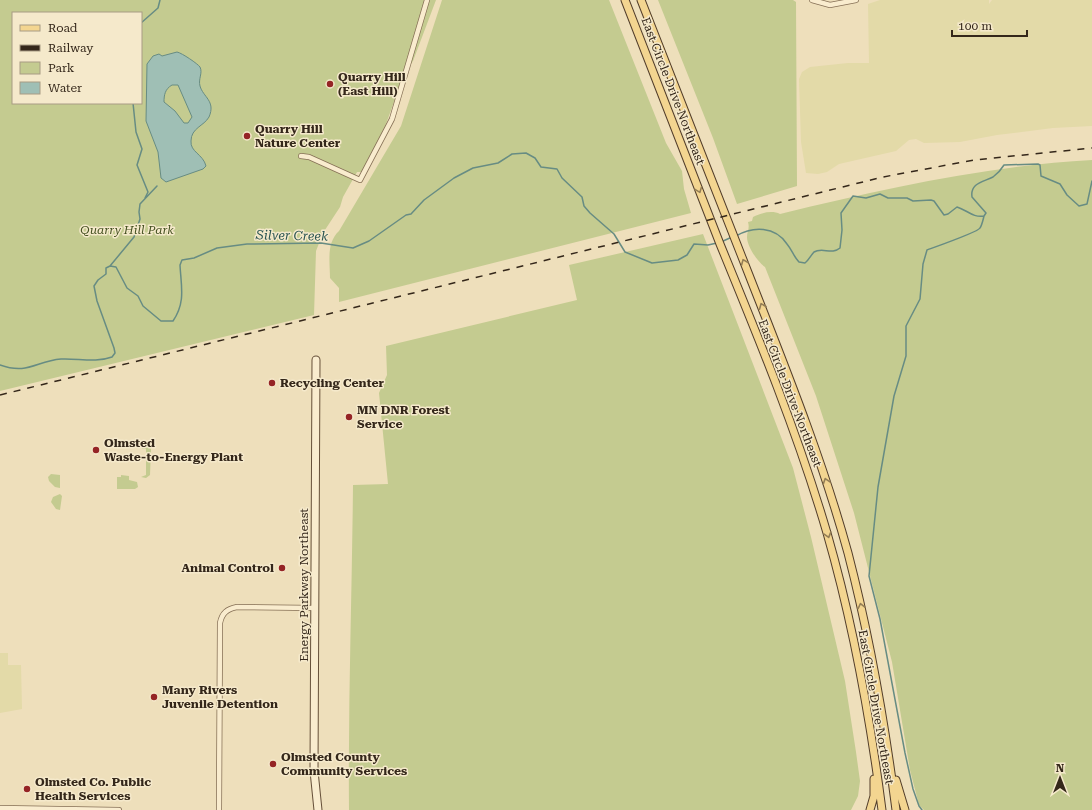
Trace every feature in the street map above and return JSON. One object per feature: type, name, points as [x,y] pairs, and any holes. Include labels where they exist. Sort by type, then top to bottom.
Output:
[{"type":"main road","name":"East Circle Drive Northeast","points":[[625,0],[788,412],[820,507],[847,612],[873,743],[882,810]]},
{"type":"main road","name":"East Circle Drive Northeast","points":[[641,0],[788,373],[832,500],[848,553],[864,623],[889,758],[896,810]]},
{"type":"main road","points":[[870,810],[874,791],[873,743]]},
{"type":"main road","points":[[889,758],[905,810]]},
{"type":"street","points":[[301,156],[309,157],[360,180],[385,136],[392,119],[427,0]]},
{"type":"street","points":[[812,0],[830,4],[856,0]]},
{"type":"street","name":"Energy Parkway Northeast","points":[[316,360],[314,771],[318,810]]},
{"type":"street","points":[[219,810],[220,622],[223,614],[226,610],[237,607],[315,608]]},
{"type":"street","points":[[0,808],[119,810]]},
{"type":"shaded area","points":[[880,0],[989,0],[989,4],[992,0],[1092,0],[1092,126],[1053,128],[997,135],[960,142],[924,143],[916,139],[909,140],[896,151],[839,164],[827,172],[818,174],[806,173],[801,142],[799,79],[802,72],[810,67],[848,63],[869,63],[868,4]]},
{"type":"shaded area","points":[[0,653],[8,653],[8,665],[21,665],[22,709],[0,713]]},
{"type":"green space","name":"Quarry Hill Park","points":[[0,0],[436,0],[413,61],[404,74],[386,124],[366,166],[361,172],[357,172],[343,197],[340,207],[323,233],[316,251],[314,315],[0,391]]},
{"type":"green space","points":[[442,0],[609,0],[666,143],[682,171],[684,189],[691,213],[339,302],[339,288],[330,278],[330,247],[332,241],[401,126]]},
{"type":"green space","points":[[658,0],[793,0],[796,2],[797,186],[737,204],[713,138]]},
{"type":"green space","points":[[1092,160],[1092,810],[924,810],[919,805],[910,770],[892,662],[854,513],[816,396],[765,267],[756,258],[747,241],[749,226],[748,222],[752,221],[753,217],[763,213],[774,212],[780,214],[935,180],[1013,167]]},
{"type":"green space","points":[[703,234],[793,468],[811,537],[845,681],[856,752],[860,781],[858,796],[851,810],[349,810],[353,485],[388,484],[379,393],[387,375],[386,346],[577,300],[569,265]]},
{"type":"green space","points":[[143,445],[149,446],[151,449],[150,475],[146,478],[141,477],[146,475],[146,449],[142,449]]},
{"type":"green space","points":[[51,474],[60,475],[60,488],[55,487],[49,481],[48,477]]},
{"type":"green space","points":[[121,475],[129,476],[129,480],[137,482],[138,487],[135,489],[117,489],[117,477],[121,477]]},
{"type":"green space","points":[[60,494],[62,496],[60,510],[56,509],[51,502],[53,497]]},
{"type":"water","points":[[177,52],[186,56],[200,67],[200,86],[211,107],[209,117],[195,130],[191,141],[192,148],[206,166],[203,169],[166,182],[161,178],[158,152],[146,121],[147,64],[153,56],[159,54],[162,56]],"holes":[[[172,85],[178,85],[192,117],[188,123],[184,123],[175,111],[164,102],[166,90]]]},
{"type":"waterway","points":[[142,22],[158,8],[160,0]]},
{"type":"waterway","points":[[133,104],[136,132],[142,149],[137,165],[148,192],[145,198]]},
{"type":"waterway","name":"Silver Creek","points":[[0,365],[18,369],[52,360],[100,360],[112,357],[115,353],[114,348],[97,301],[94,286],[98,280],[106,274],[106,268],[110,266],[116,267],[127,288],[138,296],[143,306],[161,321],[173,321],[180,307],[182,294],[180,265],[182,260],[194,258],[217,248],[247,244],[321,243],[353,248],[369,241],[406,215],[411,214],[424,200],[454,178],[473,168],[498,163],[512,154],[526,153],[535,158],[541,167],[557,169],[562,178],[582,197],[584,206],[590,213],[614,234],[625,252],[652,263],[678,260],[687,255],[694,244],[708,245],[717,243]]},
{"type":"waterway","name":"Silver Creek","points":[[736,236],[749,230],[756,229],[770,231],[782,238],[799,262],[805,263],[814,252],[820,250],[834,251],[840,248],[842,230],[841,213],[853,196],[866,198],[880,194],[888,198],[907,198],[913,201],[931,200],[934,201],[944,215],[948,214],[957,207],[973,215],[984,216],[986,213],[972,197],[973,189],[978,184],[993,177],[1004,165],[1040,165],[1041,176],[1060,184],[1067,195],[1079,206],[1087,204],[1092,181]]},
{"type":"waterway","points":[[110,266],[134,237],[140,219],[140,204],[157,186]]},
{"type":"waterway","points":[[922,810],[913,789],[880,619],[869,576],[878,487],[894,396],[906,356],[906,326],[920,299],[923,264],[927,250],[977,230],[981,227],[984,216]]},
{"type":"waterway","name":"Silver Creek","points":[[721,242],[732,237]]},
{"type":"railway","points":[[0,395],[883,177],[974,160],[1092,148]]},
{"type":"place","name":"Quarry Hill (East Hill)","points":[[330,84]]},
{"type":"place","name":"Quarry Hill Nature Center","points":[[247,136]]},
{"type":"place","name":"Recycling Center","points":[[272,383]]},
{"type":"place","name":"MN DNR Forest Service","points":[[349,417]]},
{"type":"place","name":"Olmsted Waste-to-Energy Plant","points":[[96,450]]},
{"type":"place","name":"Animal Control","points":[[282,568]]},
{"type":"place","name":"Many Rivers Juvenile Detention","points":[[154,697]]},
{"type":"place","name":"Olmsted County Community Services","points":[[273,764]]},
{"type":"place","name":"Olmsted Co. Public Health Services","points":[[27,789]]}]
